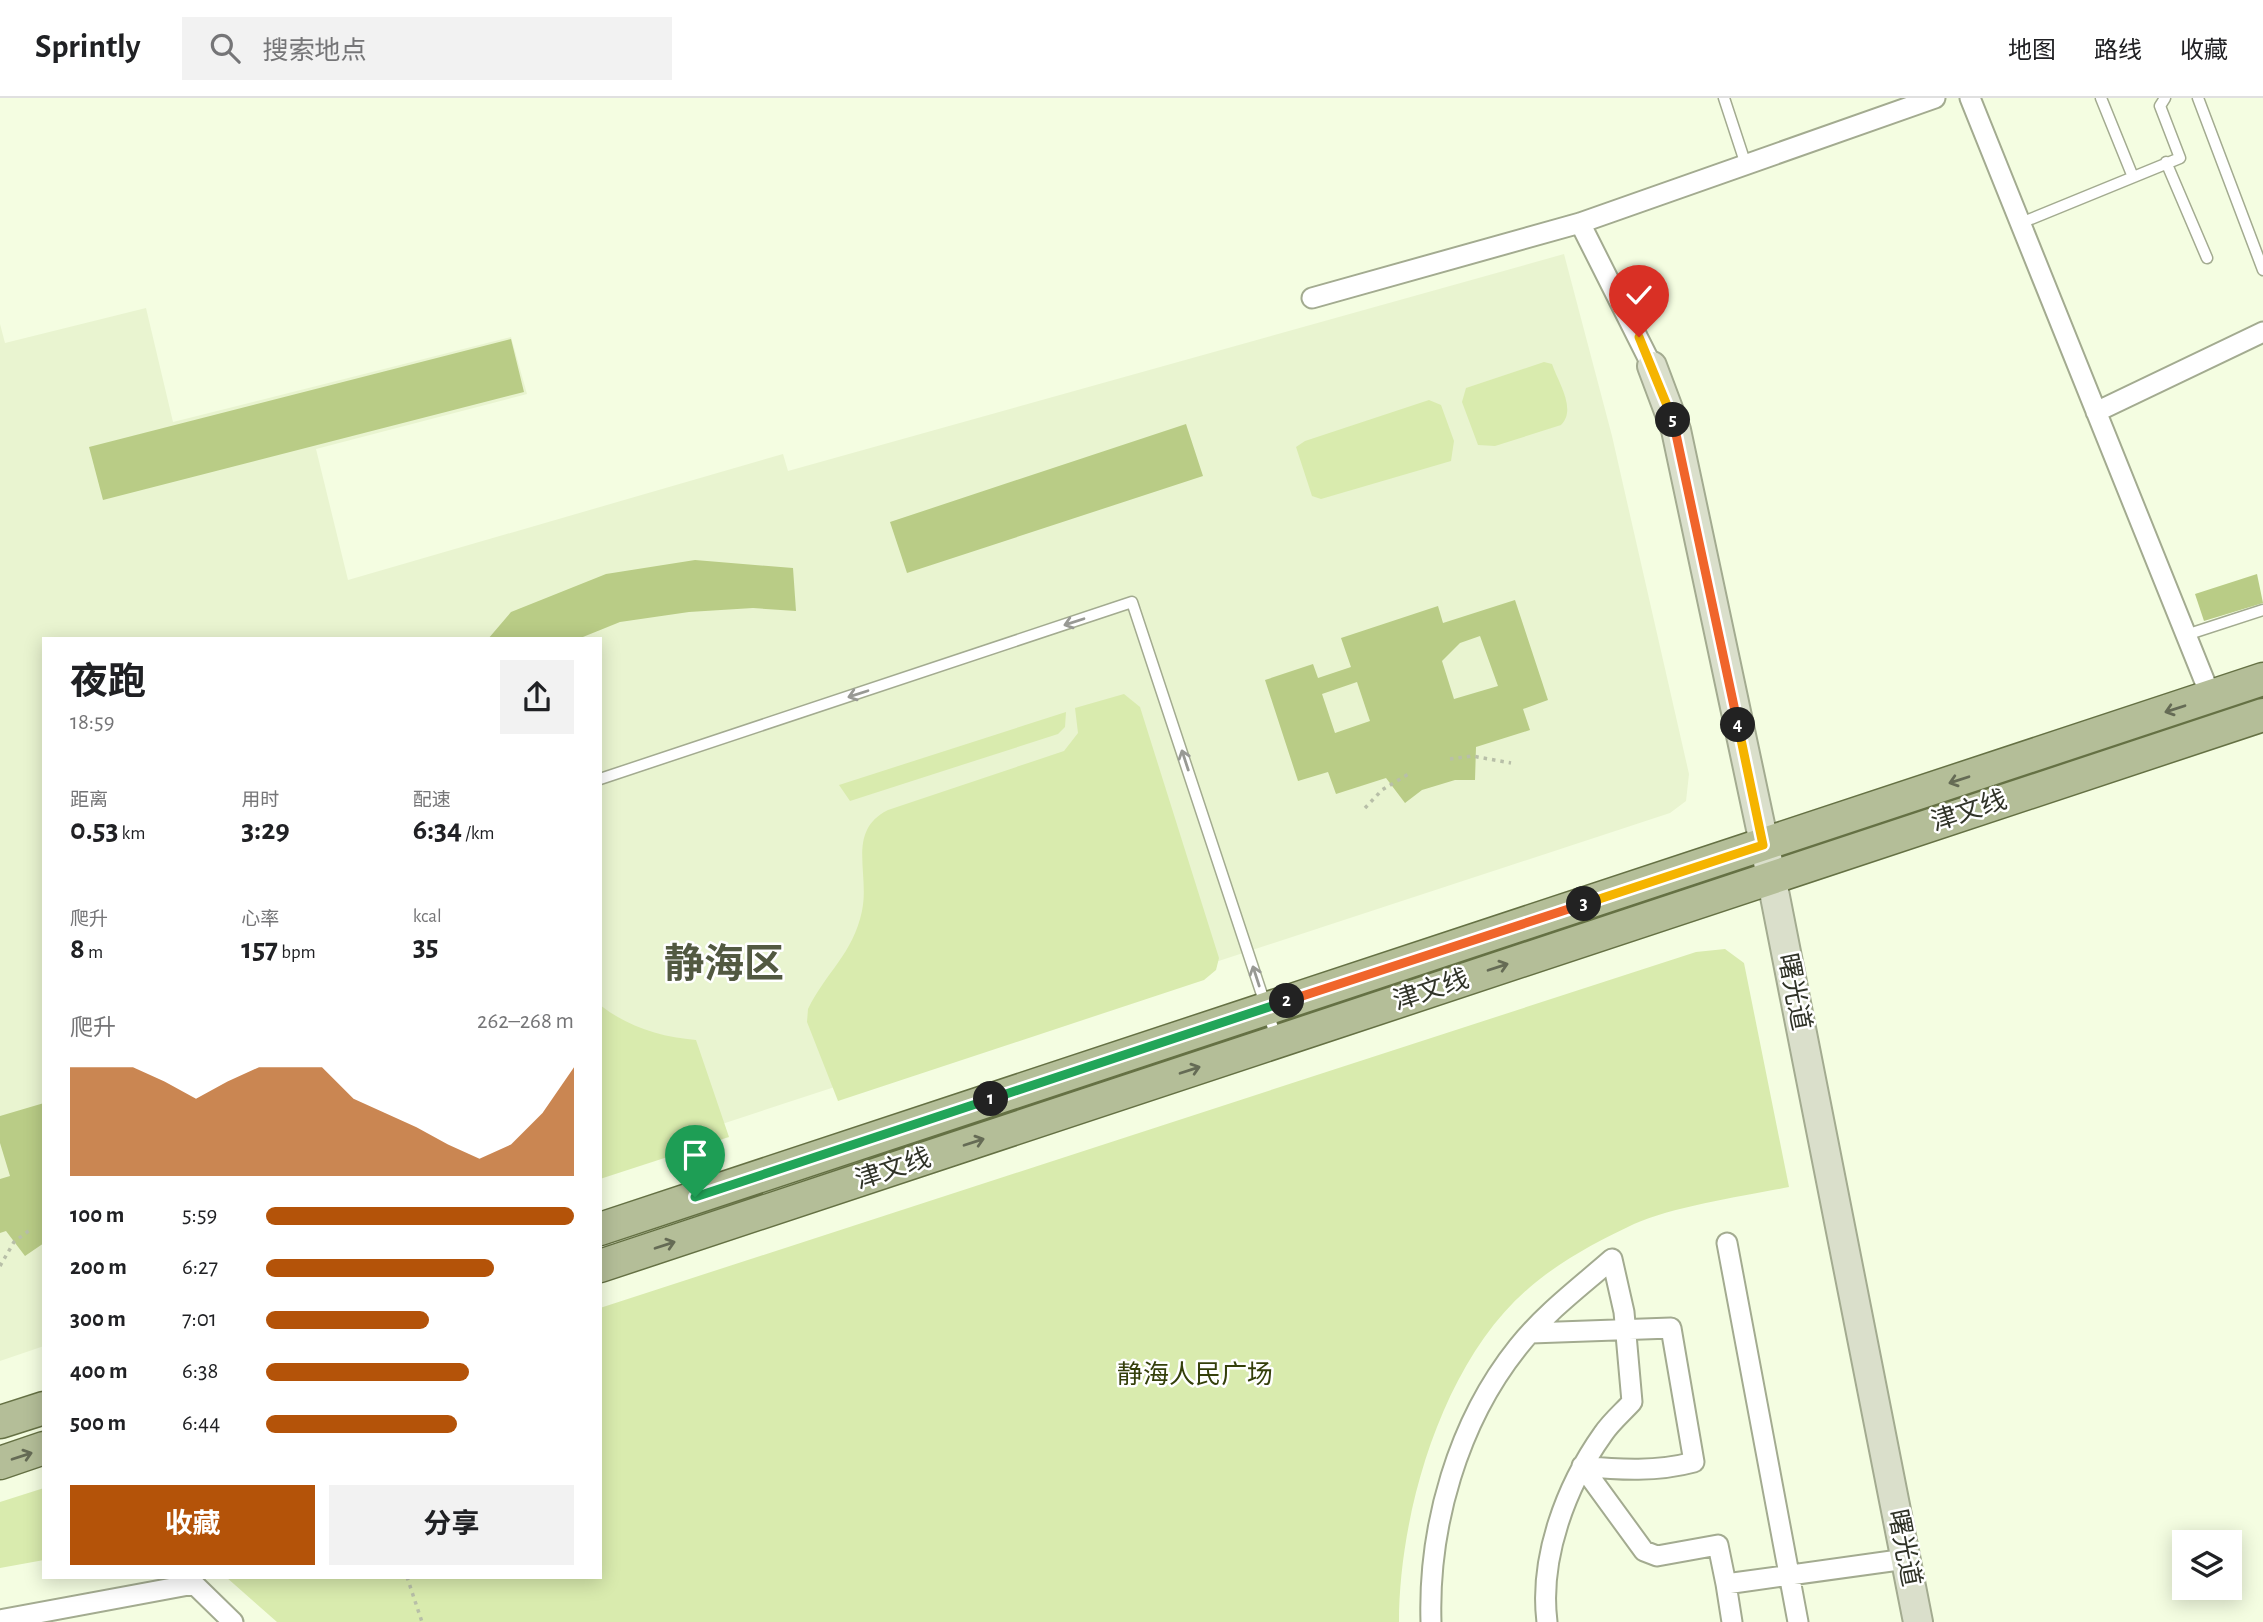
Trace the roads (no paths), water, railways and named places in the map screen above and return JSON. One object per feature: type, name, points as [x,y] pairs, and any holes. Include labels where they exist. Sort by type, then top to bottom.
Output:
[{"type":"main road","name":"津文线","points":[[602,1228],[2263,679]]},
{"type":"main road","name":"津文线","points":[[602,1265],[2263,715]]},
{"type":"main road","points":[[0,1422],[42,1409]]},
{"type":"main road","points":[[0,1463],[42,1449]]},
{"type":"street","points":[[1312,298],[1580,223],[1746,166],[1893,105],[1935,98]]},
{"type":"street","points":[[1970,98],[2211,697]]},
{"type":"street","points":[[1580,223],[1652,366]]},
{"type":"street","points":[[2096,412],[2263,332]]},
{"type":"street","name":"曙光道","points":[[1652,366],[1676,430],[1771,876],[1918,1622]]},
{"type":"street","points":[[1727,1243],[1798,1622]]},
{"type":"street","points":[[1431,1622],[1432,1559],[1461,1447],[1496,1377],[1531,1333],[1558,1304],[1612,1259],[1625,1330],[1632,1402],[1604,1431],[1582,1466],[1563,1513],[1549,1566],[1544,1599],[1547,1622]]},
{"type":"street","points":[[1531,1333],[1671,1328],[1694,1462],[1674,1468],[1625,1470],[1582,1466]]},
{"type":"street","points":[[1582,1466],[1644,1551],[1657,1556],[1718,1545],[1732,1622]]},
{"type":"street","points":[[1727,1584],[1906,1559]]},
{"type":"street","points":[[0,1620],[194,1584],[233,1622]]},
{"type":"lane","points":[[1724,98],[1746,166]]},
{"type":"lane","points":[[2101,98],[2133,177]]},
{"type":"lane","points":[[2021,223],[2180,158],[2160,106],[2166,101],[2165,98]]},
{"type":"lane","points":[[2198,98],[2263,270]]},
{"type":"lane","points":[[2166,162],[2207,258]]},
{"type":"lane","points":[[602,778],[1132,602],[1278,1041]]},
{"type":"lane","points":[[2186,635],[2263,610]]},
{"type":"district","name":"静海区","points":[[724,965]]},
{"type":"park label","name":"静海人民广场","points":[[1195,1375]]}]
